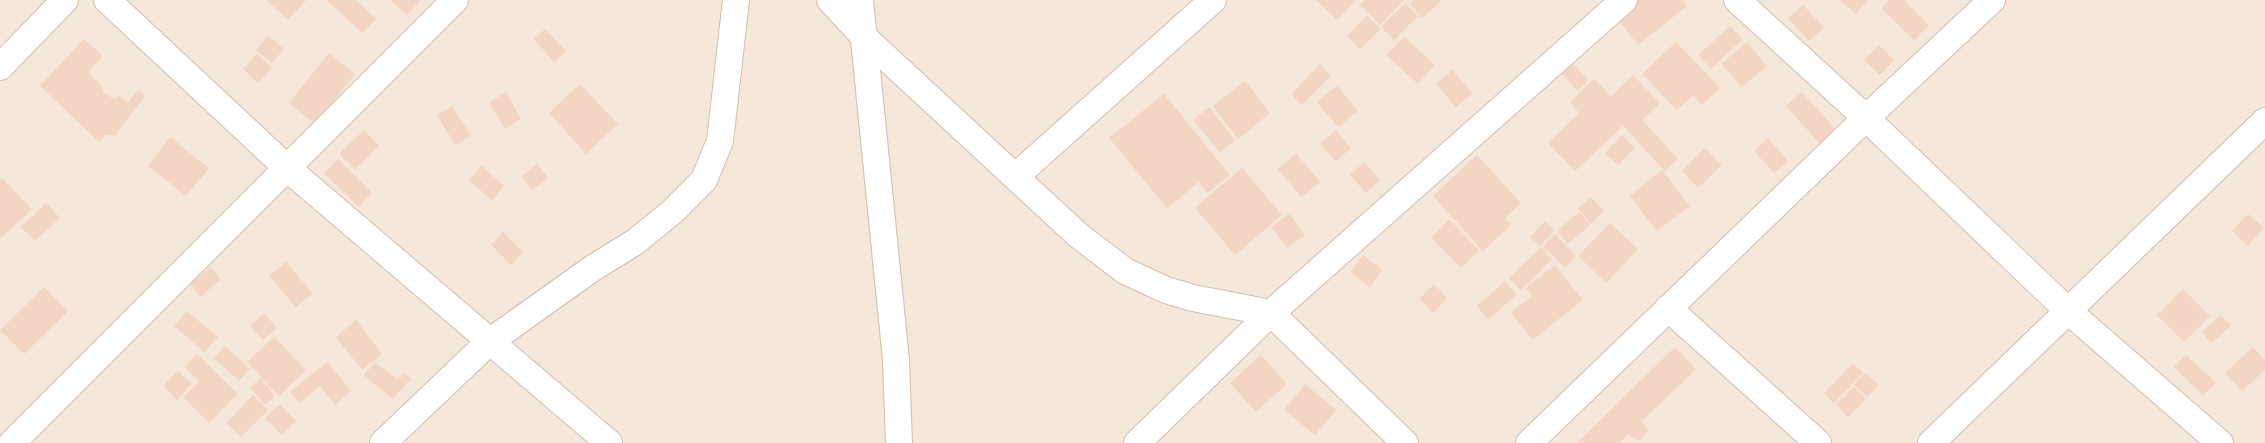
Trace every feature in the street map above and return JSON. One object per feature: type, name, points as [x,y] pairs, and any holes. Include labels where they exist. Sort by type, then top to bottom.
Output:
[{"type":"street","points":[[0,66],[65,0]]},
{"type":"street","points":[[107,0],[287,168],[609,443]]},
{"type":"street","points":[[12,443],[455,0]]},
{"type":"street","points":[[383,443],[489,342],[593,268],[635,242],[672,212],[704,180],[720,141],[736,0]]},
{"type":"street","points":[[830,0],[865,38],[1078,235],[1125,271],[1166,290],[1193,298],[1271,313],[1405,443]]},
{"type":"street","points":[[860,0],[896,360],[899,443]]},
{"type":"street","points":[[1016,176],[1212,0]]},
{"type":"street","points":[[1137,443],[1271,313],[1624,0]]},
{"type":"street","points":[[1737,0],[1866,118],[2067,310],[2220,443]]},
{"type":"street","points":[[1529,443],[1866,118],[1992,0]]},
{"type":"street","points":[[1931,443],[2265,121]]},
{"type":"street","points":[[1668,308],[1818,443]]},
{"type":"shaded area","points":[[0,0],[2265,0],[2265,443],[0,443]]},
{"type":"building","points":[[266,0],[306,0],[288,20]]},
{"type":"building","points":[[327,0],[356,0],[376,19],[362,33]]},
{"type":"building","points":[[391,0],[421,0],[407,15]]},
{"type":"building","points":[[1316,0],[1356,0],[1337,20]]},
{"type":"building","points":[[1365,0],[1404,0],[1380,25],[1360,5]]},
{"type":"building","points":[[1413,0],[1442,0],[1422,18],[1410,4]]},
{"type":"building","points":[[1630,0],[1683,0],[1687,6],[1638,45],[1613,13]]},
{"type":"building","points":[[1840,0],[1868,0],[1856,14]]},
{"type":"building","points":[[1890,0],[1904,0],[1929,25],[1914,40],[1881,8]]},
{"type":"building","points":[[1405,3],[1418,16],[1394,40],[1381,27]]},
{"type":"building","points":[[1803,5],[1824,27],[1809,41],[1788,19]]},
{"type":"building","points":[[1367,16],[1381,29],[1360,49],[1347,36]]},
{"type":"building","points":[[1730,26],[1743,39],[1711,69],[1698,55]]},
{"type":"building","points":[[545,29],[566,51],[554,62],[534,39]]},
{"type":"building","points":[[268,36],[284,49],[272,63],[256,50]]},
{"type":"building","points":[[1404,37],[1435,65],[1418,84],[1386,55]]},
{"type":"building","points":[[84,39],[103,56],[88,72],[103,87],[103,93],[115,99],[119,96],[128,103],[138,90],[145,96],[115,135],[106,135],[99,142],[40,86]]},
{"type":"building","points":[[1676,42],[1720,88],[1702,105],[1693,96],[1677,110],[1642,74]]},
{"type":"building","points":[[1747,42],[1767,66],[1742,87],[1721,64]]},
{"type":"building","points":[[1879,45],[1894,60],[1880,75],[1864,60]]},
{"type":"building","points":[[329,53],[355,74],[315,124],[289,103]]},
{"type":"building","points":[[257,54],[272,68],[258,83],[243,69]]},
{"type":"building","points":[[1572,63],[1589,80],[1578,91],[1561,73]]},
{"type":"building","points":[[1320,64],[1331,76],[1302,105],[1291,94]]},
{"type":"building","points":[[1452,70],[1473,93],[1456,107],[1436,84]]},
{"type":"building","points":[[1633,75],[1660,103],[1642,120],[1678,159],[1665,171],[1623,126],[1575,171],[1548,143],[1579,113],[1570,102],[1594,79],[1611,96]]},
{"type":"building","points":[[1245,81],[1270,113],[1238,139],[1213,106]]},
{"type":"building","points":[[580,84],[618,124],[586,154],[549,113]]},
{"type":"building","points":[[1337,86],[1358,111],[1338,127],[1317,102]]},
{"type":"building","points":[[506,92],[521,119],[505,129],[489,102]]},
{"type":"building","points":[[1802,92],[1838,132],[1823,147],[1786,106]]},
{"type":"building","points":[[1164,94],[1230,175],[1207,193],[1199,182],[1167,208],[1109,138]]},
{"type":"building","points":[[452,106],[471,136],[455,145],[437,115]]},
{"type":"building","points":[[1209,107],[1235,140],[1220,152],[1193,120]]},
{"type":"building","points":[[364,130],[379,146],[355,170],[339,154]]},
{"type":"building","points":[[1336,130],[1351,148],[1336,161],[1320,144]]},
{"type":"building","points":[[1622,135],[1635,148],[1618,165],[1605,153]]},
{"type":"building","points":[[170,137],[209,168],[186,196],[148,166]]},
{"type":"building","points":[[1768,138],[1788,161],[1774,173],[1754,151]]},
{"type":"building","points":[[1705,148],[1722,165],[1698,188],[1682,171]]},
{"type":"building","points":[[1296,153],[1320,182],[1301,197],[1278,169]]},
{"type":"building","points":[[1477,155],[1521,203],[1505,218],[1511,225],[1483,251],[1433,196]]},
{"type":"building","points":[[338,159],[372,193],[359,207],[324,173]]},
{"type":"building","points":[[1364,162],[1380,180],[1366,193],[1350,175]]},
{"type":"building","points":[[537,164],[548,178],[532,190],[521,176]]},
{"type":"building","points":[[481,166],[504,185],[492,200],[469,181]]},
{"type":"building","points":[[1242,168],[1282,215],[1235,255],[1195,208]]},
{"type":"building","points":[[1662,170],[1690,206],[1657,231],[1630,196]]},
{"type":"building","points":[[2,178],[32,209],[0,239],[0,179]]},
{"type":"building","points":[[1591,197],[1604,211],[1591,224],[1578,208]]},
{"type":"building","points":[[46,203],[60,218],[35,241],[21,227]]},
{"type":"building","points":[[1579,212],[1590,225],[1568,244],[1557,231]]},
{"type":"building","points":[[1289,214],[1305,235],[1287,248],[1271,227]]},
{"type":"building","points":[[2248,214],[2264,228],[2248,246],[2232,231]]},
{"type":"building","points":[[1449,219],[1479,250],[1461,268],[1431,238]]},
{"type":"building","points":[[1545,221],[1554,230],[1540,246],[1530,237]]},
{"type":"building","points":[[1610,223],[1638,249],[1606,283],[1578,256]]},
{"type":"building","points":[[503,232],[523,252],[511,265],[491,245]]},
{"type":"building","points":[[1555,234],[1576,256],[1565,268],[1543,246]]},
{"type":"building","points":[[1541,247],[1552,259],[1521,290],[1509,278]]},
{"type":"building","points":[[1363,255],[1383,270],[1370,287],[1350,272]]},
{"type":"building","points":[[286,262],[313,293],[296,307],[269,276]]},
{"type":"building","points":[[1555,265],[1583,300],[1532,340],[1511,312],[1532,296],[1526,288]]},
{"type":"building","points":[[211,267],[221,279],[200,297],[190,284]]},
{"type":"building","points":[[1505,281],[1517,294],[1488,320],[1477,306]]},
{"type":"building","points":[[1434,284],[1447,298],[1433,313],[1419,299]]},
{"type":"building","points":[[44,287],[68,311],[24,354],[0,330]]},
{"type":"building","points":[[2183,289],[2210,316],[2184,342],[2157,315]]},
{"type":"building","points":[[187,311],[218,337],[204,352],[174,326]]},
{"type":"building","points":[[264,313],[277,328],[263,340],[250,326]]},
{"type":"building","points":[[2221,315],[2231,326],[2211,343],[2202,332]]},
{"type":"building","points":[[356,320],[382,354],[362,370],[336,337]]},
{"type":"building","points":[[274,337],[306,370],[279,396],[247,362]]},
{"type":"building","points":[[225,346],[250,369],[239,381],[214,358]]},
{"type":"building","points":[[1675,347],[1696,369],[1641,422],[1649,430],[1639,441],[1628,434],[1619,443],[1577,443]]},
{"type":"building","points":[[2253,347],[2265,360],[2265,370],[2242,391],[2225,373]]},
{"type":"building","points":[[197,354],[238,394],[209,423],[183,397],[199,382],[185,367]]},
{"type":"building","points":[[1261,355],[1287,384],[1256,412],[1230,383]]},
{"type":"building","points":[[2186,355],[2216,383],[2203,395],[2174,367]]},
{"type":"building","points":[[327,362],[351,391],[335,405],[320,386],[299,403],[290,392]]},
{"type":"building","points":[[375,362],[398,380],[404,373],[411,379],[393,399],[364,375]]},
{"type":"building","points":[[1853,363],[1863,373],[1834,403],[1824,393]]},
{"type":"building","points":[[178,371],[192,384],[177,400],[163,386]]},
{"type":"building","points":[[1865,373],[1879,385],[1867,397],[1854,385]]},
{"type":"building","points":[[261,378],[275,396],[265,405],[250,387]]},
{"type":"building","points":[[1305,384],[1336,410],[1315,435],[1284,410]]},
{"type":"building","points":[[1854,387],[1866,399],[1848,417],[1836,405]]},
{"type":"building","points":[[253,395],[268,410],[241,437],[226,423]]},
{"type":"building","points":[[280,404],[296,421],[282,435],[265,418]]}]
